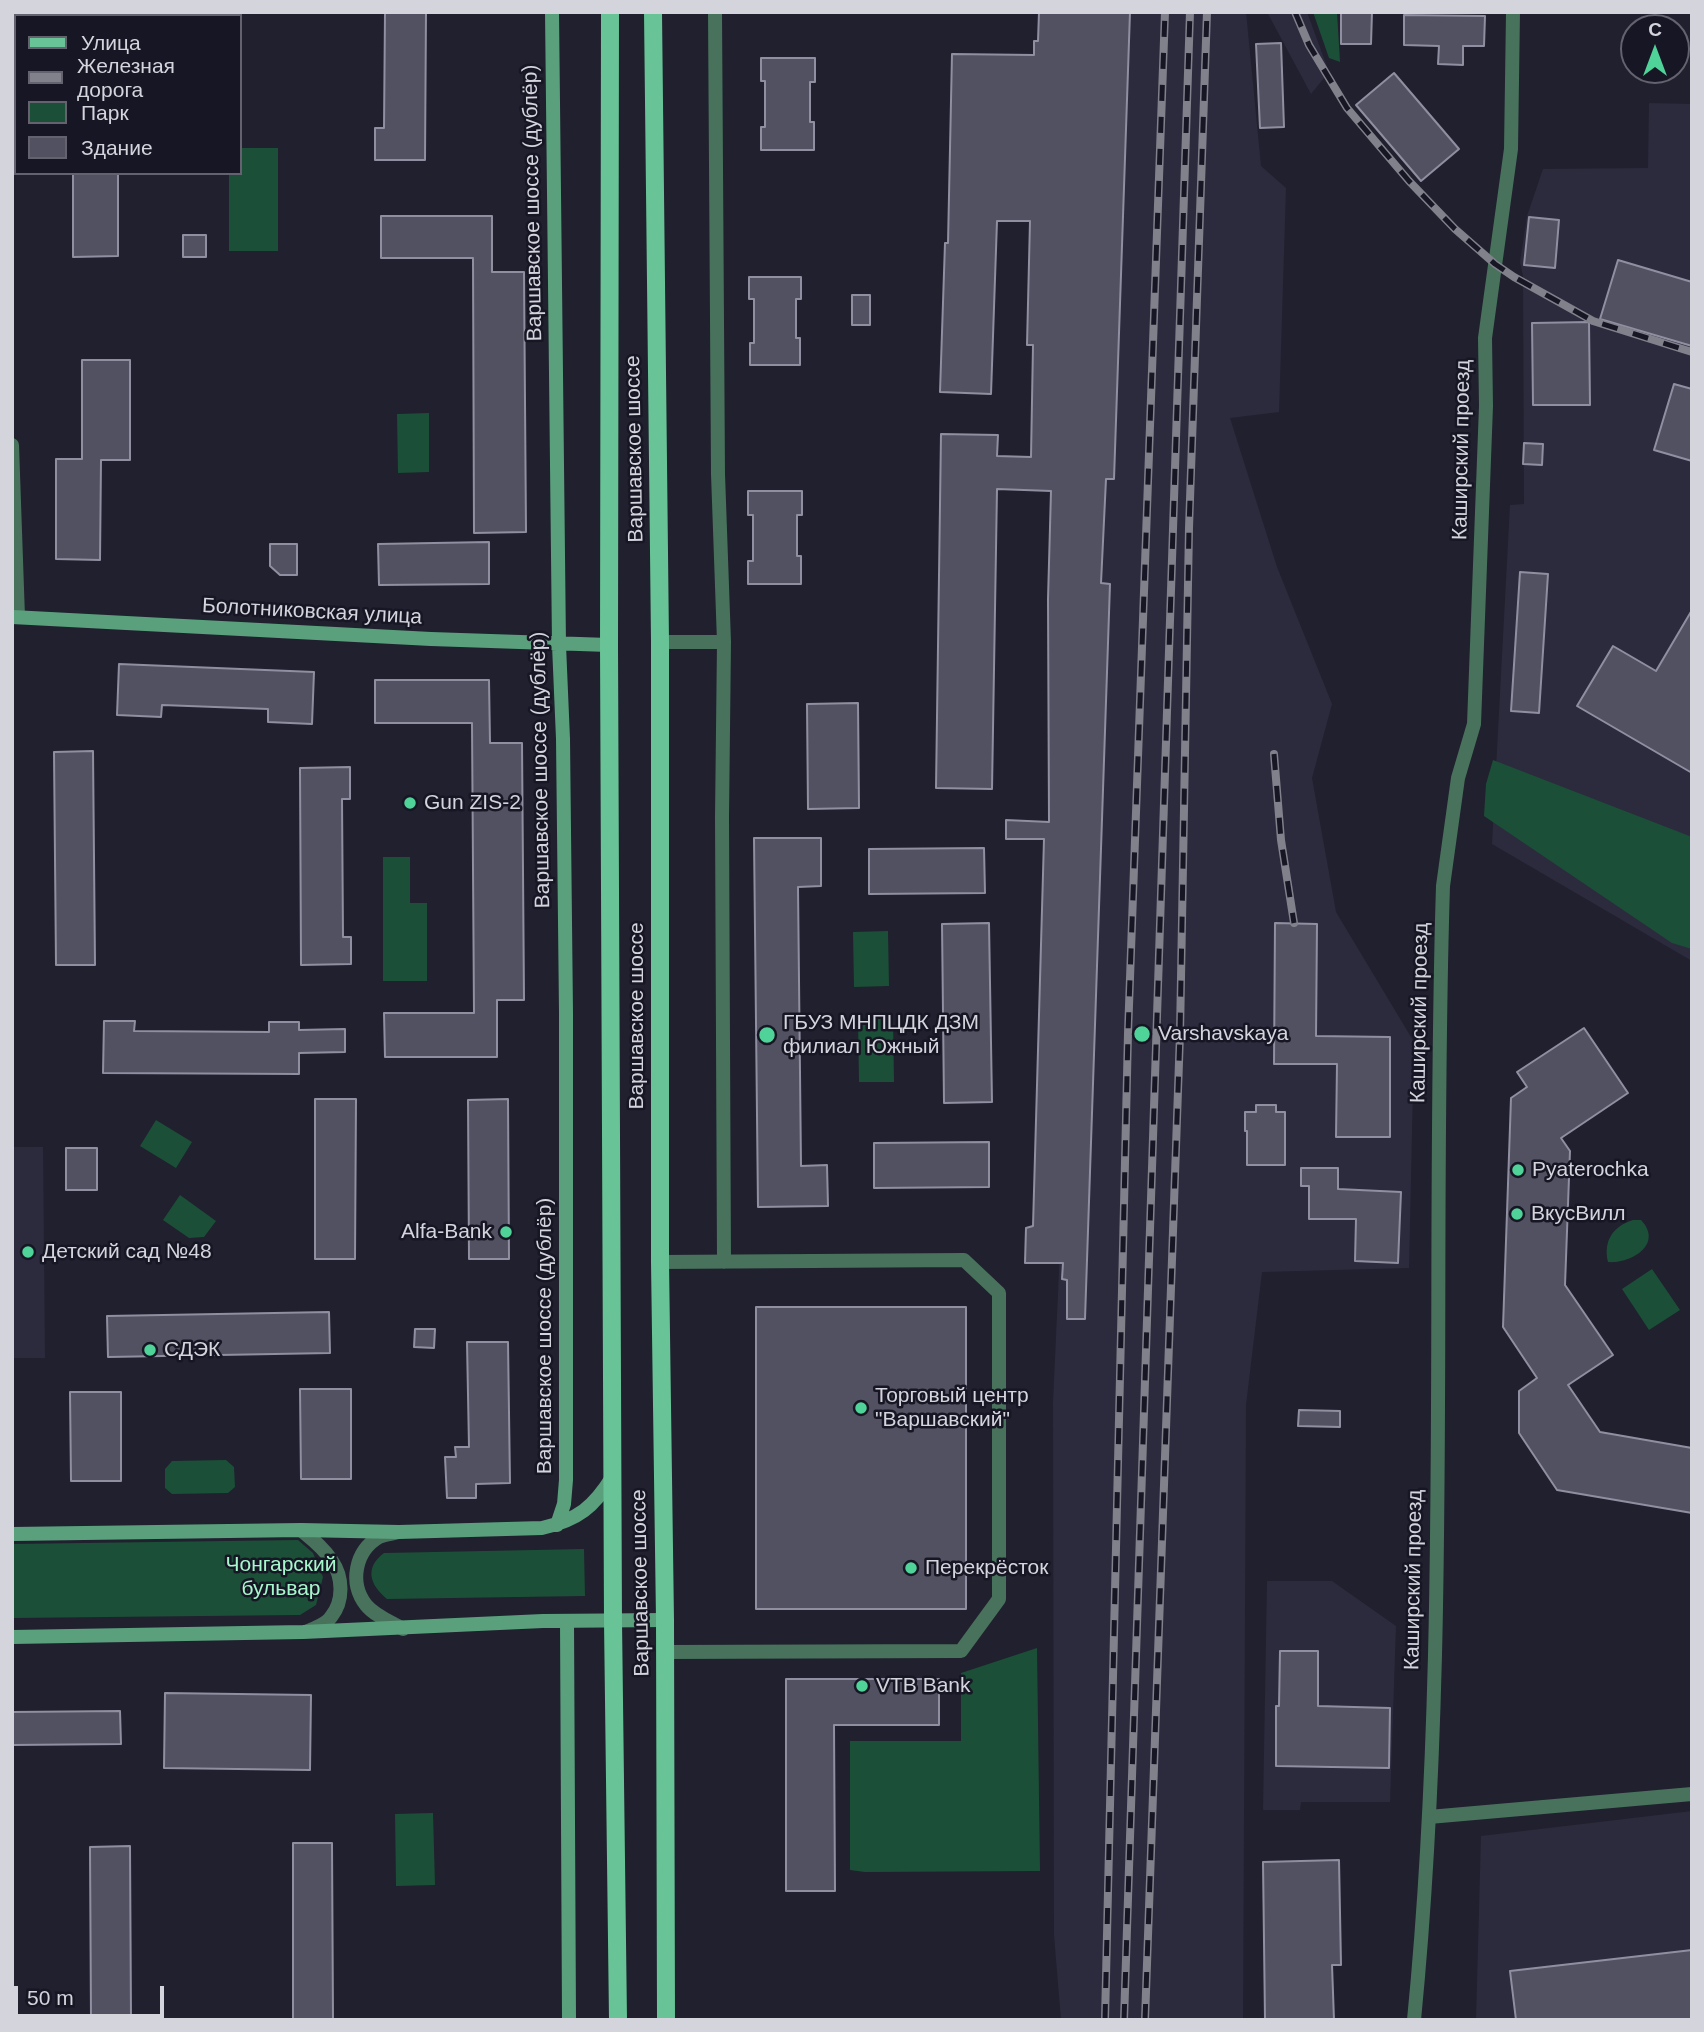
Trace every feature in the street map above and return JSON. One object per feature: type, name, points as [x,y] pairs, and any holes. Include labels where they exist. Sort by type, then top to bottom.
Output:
[{"type":"main road","name":"Варшавское шоссе","points":[[610,12],[609,645],[613,1621],[618,2020]]},
{"type":"main road","name":"Варшавское шоссе","points":[[653,12],[660,642],[660,1262],[665,1620],[666,2020]]},
{"type":"street","name":"Варшавское шоссе (дублёр)","points":[[552,12],[559,645],[564,739],[567,1209],[566,1480],[564,1504],[557,1525]]},
{"type":"street","points":[[715,12],[719,474],[724,642],[724,1262]]},
{"type":"street","name":"Каширский проезд","points":[[1414,2020],[1429,1817],[1436,1595],[1443,886],[1458,778],[1474,724],[1486,406],[1485,338],[1511,149],[1513,12]]},
{"type":"street","points":[[12,445],[15,617]]},
{"type":"street","name":"Болотниковская улица","points":[[15,617],[559,645],[609,645]]},
{"type":"street","points":[[660,642],[724,642]]},
{"type":"street","points":[[660,1262],[964,1260],[999,1293],[999,1599],[961,1651],[665,1652]]},
{"type":"street","points":[[12,1534],[301,1530],[399,1532],[542,1528],[557,1525],[583,1513],[600,1497],[613,1476]]},
{"type":"street","points":[[301,1530],[332,1560],[339,1574],[341,1596],[332,1617],[303,1632]]},
{"type":"street","points":[[399,1532],[380,1536],[364,1550],[356,1568],[357,1588],[366,1606],[403,1629]]},
{"type":"street","points":[[12,1637],[303,1632],[567,1621],[665,1620]]},
{"type":"street","points":[[567,1621],[569,2020]]},
{"type":"street","points":[[1429,1817],[1692,1794]]},
{"type":"shaded area","points":[[1117,12],[1246,12],[1261,166],[1286,188],[1279,412],[1230,418],[1277,567],[1332,704],[1312,778],[1336,912],[1414,1042],[1409,1268],[1262,1272],[1246,1405],[1243,2020],[1061,2020],[1054,1935],[1053,1402]]},
{"type":"shaded area","points":[[1267,12],[1307,12],[1329,72],[1311,94]]},
{"type":"shaded area","points":[[1649,103],[1692,104],[1692,961],[1492,844],[1510,505],[1524,504],[1523,276],[1520,262],[1527,216],[1543,169],[1648,168]]},
{"type":"shaded area","name":"Детский сад №48","points":[[12,1147],[43,1147],[45,1358],[12,1358]]},
{"type":"shaded area","points":[[1267,1581],[1332,1581],[1396,1626],[1390,1802],[1301,1802],[1300,1810],[1263,1810]]},
{"type":"shaded area","points":[[1692,1811],[1692,2020],[1476,2020],[1481,1836]]},
{"type":"green space","points":[[1313,12],[1337,12],[1340,62],[1329,58]]},
{"type":"green space","points":[[242,148],[278,148],[278,251],[229,251],[229,175],[242,175]]},
{"type":"green space","points":[[429,413],[429,472],[398,473],[397,414]]},
{"type":"green space","points":[[1493,760],[1692,837],[1692,949],[1672,943],[1484,816],[1486,784]]},
{"type":"green space","points":[[383,857],[410,857],[410,903],[427,903],[427,981],[383,981]]},
{"type":"green space","points":[[888,931],[889,986],[854,987],[853,932]]},
{"type":"green space","points":[[893,1018],[894,1082],[859,1082],[858,1019]]},
{"type":"green space","points":[[156,1120],[192,1142],[176,1168],[140,1146]]},
{"type":"green space","points":[[180,1195],[216,1221],[204,1237],[189,1238],[163,1220]]},
{"type":"green space","points":[[1633,1220],[1641,1220],[1647,1229],[1647,1244],[1635,1256],[1608,1262],[1607,1247],[1611,1235],[1620,1226]]},
{"type":"green space","points":[[1652,1269],[1680,1310],[1649,1330],[1622,1289]]},
{"type":"green space","points":[[226,1460],[234,1467],[235,1487],[228,1493],[172,1494],[165,1488],[165,1469],[172,1461]]},
{"type":"green space","name":"Чонгарский бульвар","points":[[298,1540],[313,1553],[323,1577],[316,1605],[300,1615],[12,1618],[12,1544]]},
{"type":"green space","points":[[584,1549],[585,1596],[387,1599],[373,1582],[372,1576],[374,1565],[384,1553]]},
{"type":"green space","points":[[1037,1648],[1040,1871],[850,1870],[850,1741],[961,1741],[961,1673]]},
{"type":"green space","points":[[433,1813],[435,1885],[396,1886],[395,1814]]},
{"type":"building","points":[[385,12],[426,12],[425,160],[375,160],[375,128],[384,128]]},
{"type":"building","points":[[1039,12],[1130,12],[1114,479],[1106,479],[1101,583],[1110,584],[1085,1319],[1067,1319],[1067,1280],[1062,1279],[1063,1263],[1025,1263],[1026,1228],[1033,1226],[1044,839],[1006,839],[1006,820],[1049,822],[1048,599],[1051,491],[997,489],[992,789],[936,788],[941,434],[998,435],[997,456],[1031,457],[1033,345],[1027,345],[1030,221],[997,221],[991,394],[940,392],[945,243],[948,243],[952,54],[1034,55],[1034,41],[1038,41]]},
{"type":"building","points":[[1341,12],[1372,12],[1371,44],[1341,44]]},
{"type":"building","points":[[1404,15],[1485,16],[1484,46],[1463,46],[1463,65],[1438,64],[1439,46],[1404,45]]},
{"type":"building","points":[[1281,43],[1284,127],[1260,128],[1256,44]]},
{"type":"building","points":[[761,58],[815,58],[815,82],[810,82],[810,122],[814,122],[814,150],[761,150],[761,127],[765,127],[765,81],[761,81]]},
{"type":"building","points":[[1394,73],[1459,149],[1421,181],[1356,105]]},
{"type":"building","points":[[73,175],[118,175],[118,256],[73,257]]},
{"type":"building","points":[[381,216],[492,216],[492,272],[524,272],[526,532],[474,533],[473,258],[381,258]]},
{"type":"building","points":[[1529,217],[1559,220],[1555,268],[1524,265]]},
{"type":"building","points":[[183,235],[206,235],[206,257],[183,257]]},
{"type":"building","points":[[1618,260],[1692,282],[1692,346],[1600,319]]},
{"type":"building","points":[[749,277],[801,277],[801,299],[796,299],[796,338],[800,338],[800,365],[750,365],[750,343],[754,343],[754,299],[749,299]]},
{"type":"building","points":[[852,295],[870,295],[870,325],[852,325]]},
{"type":"building","points":[[1589,322],[1590,405],[1533,405],[1532,323]]},
{"type":"building","points":[[82,360],[130,360],[130,460],[101,460],[100,560],[56,559],[56,459],[82,459]]},
{"type":"building","points":[[1674,384],[1692,389],[1692,461],[1654,450]]},
{"type":"building","points":[[1524,443],[1543,444],[1542,465],[1523,464]]},
{"type":"building","points":[[748,491],[802,491],[802,515],[797,515],[797,556],[801,556],[801,584],[748,584],[748,561],[753,561],[753,515],[748,515]]},
{"type":"building","points":[[489,542],[489,584],[379,585],[378,544]]},
{"type":"building","points":[[270,544],[297,544],[297,575],[280,575],[270,566]]},
{"type":"building","points":[[1520,572],[1548,574],[1539,713],[1511,711]]},
{"type":"building","points":[[1692,610],[1692,773],[1577,706],[1613,646],[1656,671]]},
{"type":"building","points":[[119,664],[314,672],[312,724],[268,722],[268,709],[162,705],[161,717],[117,715]]},
{"type":"building","points":[[375,680],[489,680],[490,743],[522,743],[524,1000],[497,1000],[497,1057],[385,1057],[384,1013],[474,1013],[472,723],[375,723]]},
{"type":"building","points":[[858,703],[859,808],[808,809],[807,704]]},
{"type":"building","points":[[93,751],[95,965],[56,965],[54,752]]},
{"type":"building","points":[[350,767],[350,799],[342,799],[343,937],[351,937],[351,964],[301,965],[300,768]]},
{"type":"building","points":[[754,838],[821,838],[821,886],[798,887],[801,1166],[827,1165],[828,1206],[758,1207]]},
{"type":"building","points":[[984,848],[985,893],[869,894],[869,849]]},
{"type":"building","points":[[989,923],[992,1102],[944,1103],[942,924]]},
{"type":"building","points":[[1275,923],[1317,924],[1316,1036],[1390,1037],[1390,1137],[1336,1137],[1337,1064],[1274,1064]]},
{"type":"building","points":[[104,1021],[135,1021],[134,1031],[269,1032],[269,1022],[299,1022],[299,1030],[345,1029],[345,1052],[299,1053],[299,1074],[103,1073]]},
{"type":"building","points":[[1584,1028],[1628,1093],[1561,1138],[1570,1151],[1565,1285],[1613,1355],[1568,1385],[1600,1432],[1692,1448],[1692,1513],[1557,1490],[1519,1433],[1519,1391],[1537,1378],[1503,1327],[1511,1098],[1527,1087],[1517,1072]]},
{"type":"building","points":[[315,1099],[356,1099],[355,1259],[315,1259]]},
{"type":"building","points":[[508,1099],[509,1259],[469,1259],[468,1100]]},
{"type":"building","points":[[1256,1105],[1276,1105],[1276,1112],[1285,1112],[1285,1165],[1247,1165],[1245,1112],[1256,1112]]},
{"type":"building","points":[[989,1142],[989,1187],[874,1188],[874,1143]]},
{"type":"building","points":[[66,1148],[97,1148],[97,1190],[66,1190]]},
{"type":"building","points":[[1301,1168],[1338,1168],[1338,1189],[1401,1192],[1398,1263],[1355,1261],[1356,1219],[1309,1219],[1309,1186],[1301,1186]]},
{"type":"building","name":"Торговый центр \"Варшавский\"","points":[[756,1307],[966,1307],[966,1609],[756,1609]]},
{"type":"building","points":[[329,1312],[330,1353],[108,1357],[107,1316]]},
{"type":"building","points":[[415,1329],[435,1329],[434,1348],[414,1347]]},
{"type":"building","points":[[467,1342],[508,1342],[510,1483],[476,1484],[476,1498],[447,1498],[445,1457],[456,1457],[455,1447],[469,1447]]},
{"type":"building","points":[[300,1389],[351,1389],[351,1479],[301,1479]]},
{"type":"building","points":[[70,1392],[121,1392],[121,1481],[71,1481]]},
{"type":"building","points":[[1299,1410],[1340,1411],[1340,1427],[1298,1426]]},
{"type":"building","points":[[1280,1651],[1318,1651],[1318,1706],[1390,1708],[1389,1768],[1276,1766]]},
{"type":"building","points":[[786,1679],[939,1679],[939,1725],[834,1725],[835,1891],[786,1891]]},
{"type":"building","points":[[165,1693],[311,1695],[310,1770],[164,1768]]},
{"type":"building","points":[[120,1711],[121,1744],[12,1745],[12,1712]]},
{"type":"building","points":[[293,1843],[332,1843],[333,2020],[293,2020]]},
{"type":"building","points":[[130,1846],[131,2020],[91,2020],[90,1847]]},
{"type":"building","points":[[1339,1860],[1341,1965],[1332,1965],[1334,2020],[1265,2020],[1263,1862]]},
{"type":"building","points":[[1692,1950],[1692,2020],[1516,2020],[1510,1971]]},
{"type":"railway","points":[[1105,2020],[1128,1033],[1165,12]]},
{"type":"railway","points":[[1124,2020],[1190,12]]},
{"type":"railway","points":[[1145,2020],[1180,1034],[1189,528],[1207,12]]},
{"type":"railway","points":[[1295,12],[1309,45],[1347,108],[1409,181],[1455,229],[1495,264],[1593,321],[1692,352]]},
{"type":"railway","points":[[1274,754],[1281,840],[1294,923]]},
{"type":"place","name":"Gun ZIS-2","points":[[410,803]]},
{"type":"place","name":"Varshavskaya","points":[[1142,1034]]},
{"type":"place","name":"ГБУЗ МНПЦДК ДЗМ филиал Южный","points":[[767,1035]]},
{"type":"place","name":"Pyaterochka","points":[[1518,1170]]},
{"type":"place","name":"ВкусВилл","points":[[1517,1214]]},
{"type":"place","name":"Alfa-Bank","points":[[506,1232]]},
{"type":"place","name":"Детский сад №48","points":[[28,1252]]},
{"type":"place","name":"СДЭК","points":[[150,1350]]},
{"type":"place","name":"Торговый центр \"Варшавский\"","points":[[861,1408]]},
{"type":"place","name":"Перекрёсток","points":[[911,1568]]},
{"type":"place","name":"VTB Bank","points":[[862,1686]]}]
